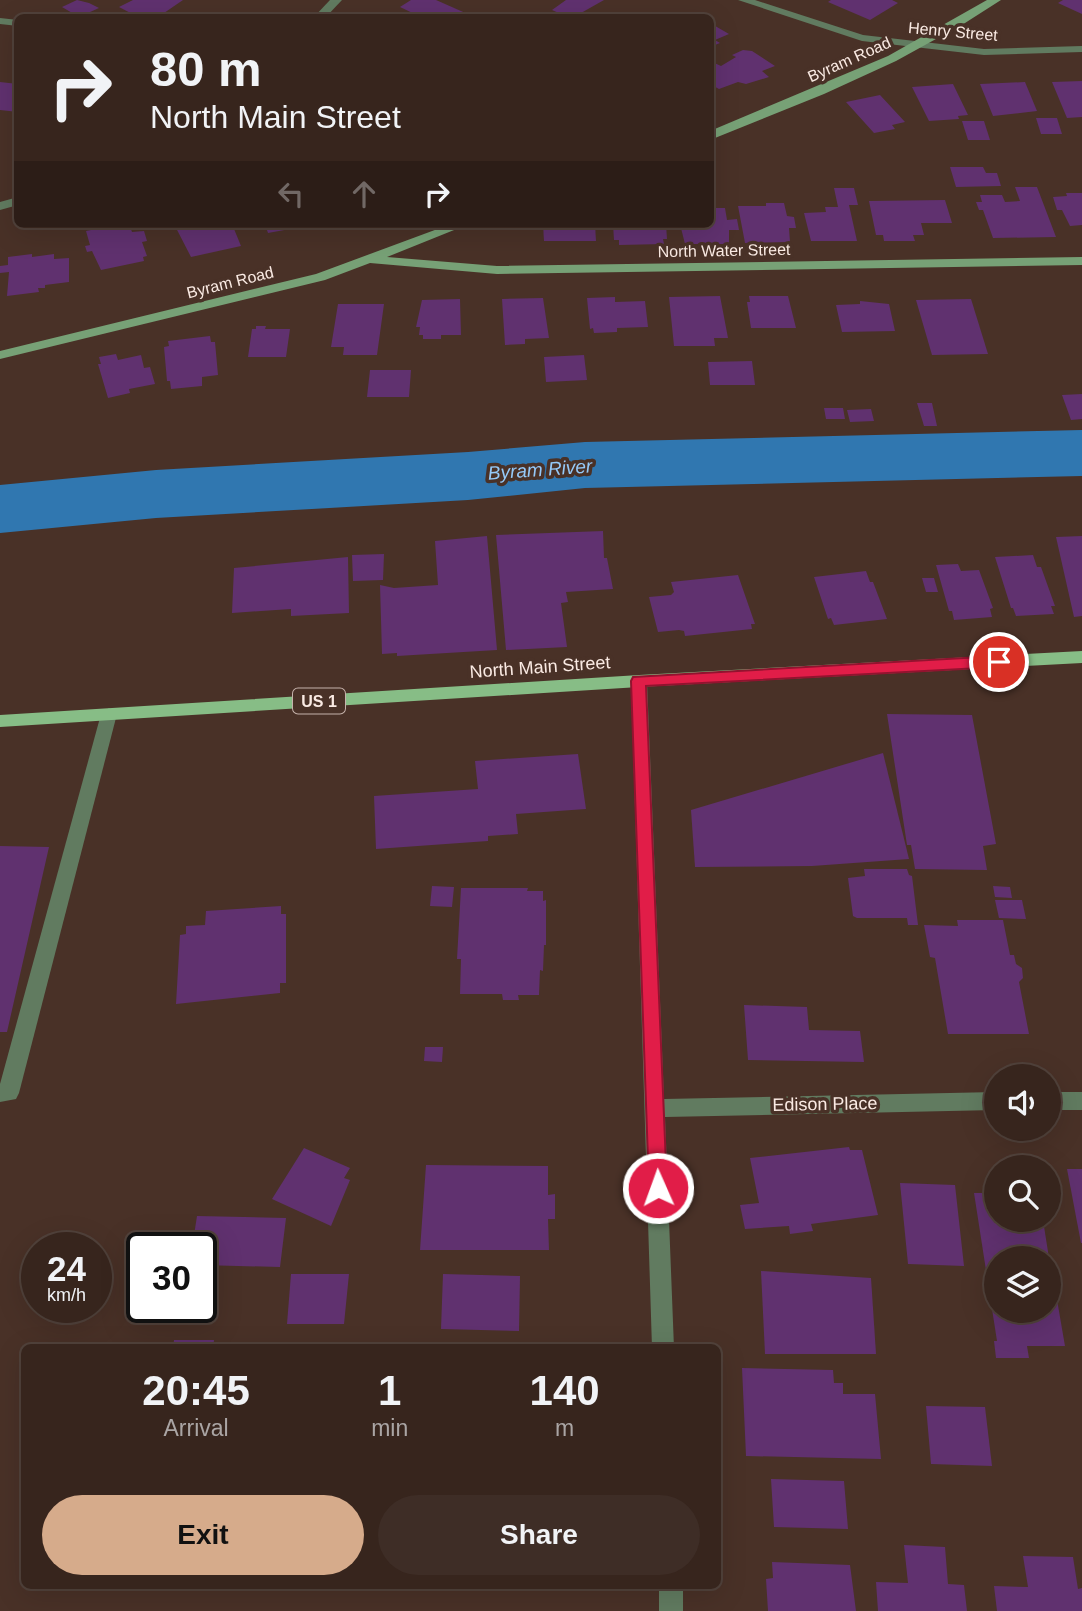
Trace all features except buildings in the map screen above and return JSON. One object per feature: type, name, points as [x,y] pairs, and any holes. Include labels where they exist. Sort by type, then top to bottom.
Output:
[{"type":"main road","name":"Byram Road","points":[[714,134],[875,68],[943,33],[995,0]]},
{"type":"main road","name":"Byram Road","points":[[0,355],[320,277],[452,228]]},
{"type":"main road","name":"North Water Street","points":[[367,259],[498,270],[1082,261]]},
{"type":"main road","name":"North Main Street","points":[[0,721],[639,681],[1082,657]]},
{"type":"street","name":"Henry Street","points":[[744,0],[862,38],[984,51],[1082,49]]},
{"type":"street","points":[[639,681],[663,1344]]},
{"type":"street","points":[[0,1093],[9,1093],[109,714]]},
{"type":"street","name":"Edison Place","points":[[655,1108],[984,1101]]},
{"type":"street","points":[[1061,1101],[1082,1101]]},
{"type":"street","points":[[671,1589],[671,1611]]},
{"type":"waterway","name":"Byram River","points":[[0,509],[156,494],[468,476],[585,465],[1082,453]]},
{"type":"route","points":[[658,1188],[639,681],[999,662]]}]
